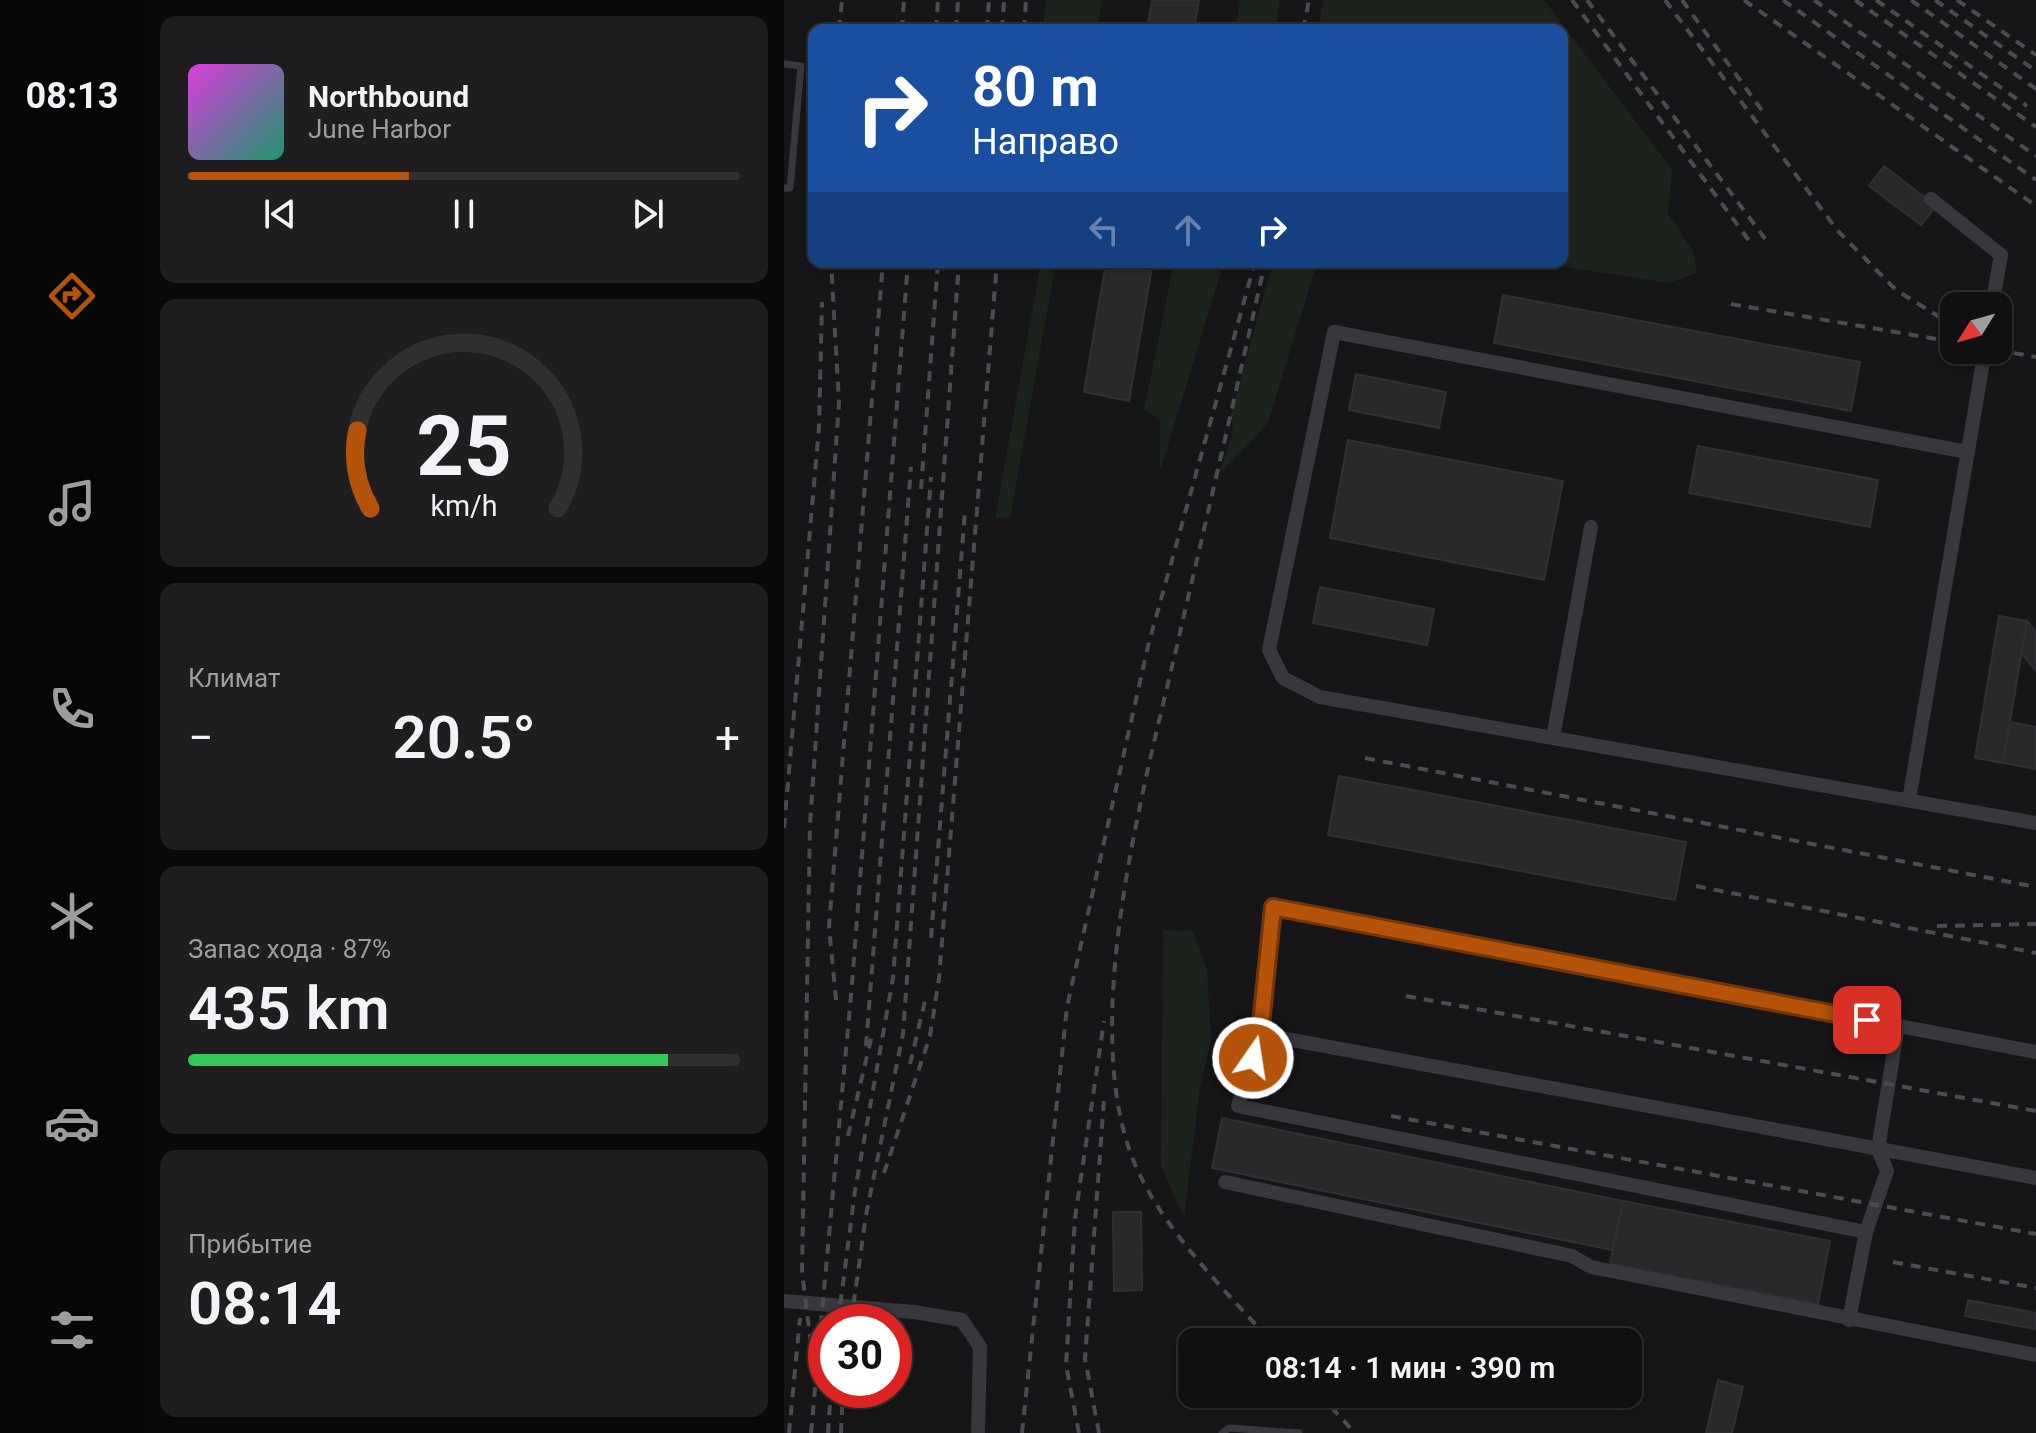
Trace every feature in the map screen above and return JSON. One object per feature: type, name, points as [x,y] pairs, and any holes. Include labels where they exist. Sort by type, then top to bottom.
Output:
[{"type":"street","points":[[1931,199],[2001,255],[1994,292]]},
{"type":"street","points":[[1967,452],[1334,332],[1269,650],[1283,678],[1320,697],[2036,823]]},
{"type":"street","points":[[1909,800],[1983,364]]},
{"type":"street","points":[[1553,738],[1591,527]]},
{"type":"street","points":[[1866,1232],[1238,1106],[1260,1034],[1273,907],[2036,1052]]},
{"type":"street","points":[[1849,1320],[1866,1232],[1887,1171],[1878,1149],[1898,1026]]},
{"type":"street","points":[[1260,1034],[2036,1178]]},
{"type":"street","points":[[1225,1182],[1572,1256],[1591,1267],[2036,1355]]},
{"type":"street","points":[[784,1301],[914,1312],[962,1320],[980,1347],[978,1433]]},
{"type":"lane","points":[[784,64],[801,66],[790,188],[784,188]]},
{"type":"lane","points":[[1222,1433],[1229,1428],[1299,1433]]},
{"type":"shaded area","points":[[1046,0],[1102,0],[1098,24],[1044,24]]},
{"type":"shaded area","points":[[1240,0],[1280,0],[1276,24],[1236,24]]},
{"type":"shaded area","points":[[1323,0],[1544,0],[1562,24],[1319,24]]},
{"type":"shaded area","points":[[1568,32],[1672,170],[1668,214],[1693,251],[1697,273],[1669,283],[1568,267]]},
{"type":"shaded area","points":[[1040,268],[1055,268],[1010,518],[995,519]]},
{"type":"shaded area","points":[[1173,268],[1222,268],[1160,471],[1160,420],[1144,410]]},
{"type":"shaded area","points":[[1271,268],[1314,268],[1268,423],[1219,474],[1233,433],[1231,414]]},
{"type":"shaded area","points":[[1163,930],[1193,931],[1207,971],[1211,1041],[1200,1087],[1184,1218],[1161,1166]]},
{"type":"building","points":[[1152,0],[1199,0],[1195,24],[1148,24]]},
{"type":"building","points":[[1884,166],[1936,206],[1921,225],[1869,186]]},
{"type":"building","points":[[1105,268],[1152,268],[1129,401],[1084,392]]},
{"type":"building","points":[[1503,295],[1860,362],[1851,411],[1494,343]]},
{"type":"building","points":[[1356,374],[1446,392],[1439,428],[1349,410]]},
{"type":"building","points":[[1348,440],[1563,481],[1544,580],[1330,538]]},
{"type":"building","points":[[1698,446],[1878,480],[1870,527],[1689,493]]},
{"type":"building","points":[[1320,587],[1434,609],[1427,645],[1313,623]]},
{"type":"building","points":[[1999,616],[2027,621],[2003,763],[1975,758]]},
{"type":"building","points":[[2027,621],[2036,632],[2036,671],[2022,654]]},
{"type":"building","points":[[2010,722],[2036,727],[2036,769],[2003,763]]},
{"type":"building","points":[[1339,776],[1686,842],[1675,900],[1328,835]]},
{"type":"building","points":[[1222,1118],[1623,1201],[1612,1250],[1212,1168]]},
{"type":"building","points":[[1623,1201],[1830,1241],[1818,1304],[1610,1264]]},
{"type":"building","points":[[1113,1212],[1141,1212],[1142,1290],[1114,1291]]},
{"type":"building","points":[[1968,1300],[2036,1313],[2036,1329],[1965,1316]]},
{"type":"building","points":[[1718,1380],[1743,1387],[1732,1433],[1706,1433]]},
{"type":"railway","points":[[840,24],[842,0]]},
{"type":"railway","points":[[902,24],[904,0]]},
{"type":"railway","points":[[936,24],[938,0]]},
{"type":"railway","points":[[956,24],[958,0]]},
{"type":"railway","points":[[987,24],[989,0]]},
{"type":"railway","points":[[1002,24],[1004,0]]},
{"type":"railway","points":[[1024,24],[1026,0]]},
{"type":"railway","points":[[1304,24],[1309,0]]},
{"type":"railway","points":[[1572,0],[1753,246]]},
{"type":"railway","points":[[1587,0],[1766,240]]},
{"type":"railway","points":[[1665,0],[1838,231],[1896,290],[1940,317]]},
{"type":"railway","points":[[1682,0],[1766,116]]},
{"type":"railway","points":[[1744,0],[2036,206]]},
{"type":"railway","points":[[1783,0],[2036,180]]},
{"type":"railway","points":[[1814,0],[2036,156]]},
{"type":"railway","points":[[1855,0],[2036,127]]},
{"type":"railway","points":[[1876,0],[2027,106]]},
{"type":"railway","points":[[1911,0],[2036,89]]},
{"type":"railway","points":[[1935,0],[2036,71]]},
{"type":"railway","points":[[1957,0],[2036,55]]},
{"type":"railway","points":[[808,1320],[802,1272],[810,824],[839,402],[831,268]]},
{"type":"railway","points":[[836,1000],[829,927],[883,268]]},
{"type":"railway","points":[[811,1433],[852,984],[908,268]]},
{"type":"railway","points":[[921,489],[938,268]]},
{"type":"railway","points":[[854,1304],[866,1215],[903,1034],[959,268]]},
{"type":"railway","points":[[884,1173],[930,1036],[939,978],[997,268]]},
{"type":"railway","points":[[1022,1433],[1067,1007],[1148,646],[1253,268]]},
{"type":"railway","points":[[1259,1328],[1198,1261],[1150,1194],[1138,1171],[1120,1113],[1112,1047],[1114,974],[1136,824],[1262,276]]},
{"type":"railway","points":[[784,828],[819,427],[822,302]]},
{"type":"railway","points":[[1731,304],[1940,340]]},
{"type":"railway","points":[[2012,353],[2036,357]]},
{"type":"railway","points":[[866,1046],[911,467]]},
{"type":"railway","points":[[840,1304],[855,1191],[893,978],[931,477]]},
{"type":"railway","points":[[931,938],[965,511]]},
{"type":"railway","points":[[1365,758],[2036,887]]},
{"type":"railway","points":[[1696,886],[2036,953]]},
{"type":"railway","points":[[1937,926],[2036,924]]},
{"type":"railway","points":[[1406,996],[2036,1111]]},
{"type":"railway","points":[[910,1064],[925,1001]]},
{"type":"railway","points":[[1079,1433],[1066,1365],[1075,1218],[1104,1021]]},
{"type":"railway","points":[[848,1136],[872,1035]]},
{"type":"railway","points":[[1099,1433],[1085,1359],[1104,1099]]},
{"type":"railway","points":[[1391,1116],[2036,1234]]},
{"type":"railway","points":[[1893,1262],[2036,1288]]},
{"type":"railway","points":[[789,1433],[800,1318]]},
{"type":"railway","points":[[828,1433],[830,1408]]},
{"type":"railway","points":[[841,1433],[842,1408]]},
{"type":"railway","points":[[1332,1408],[1355,1433]]},
{"type":"route","points":[[1253,1058],[1260,1034],[1273,907],[1867,1020]]}]
